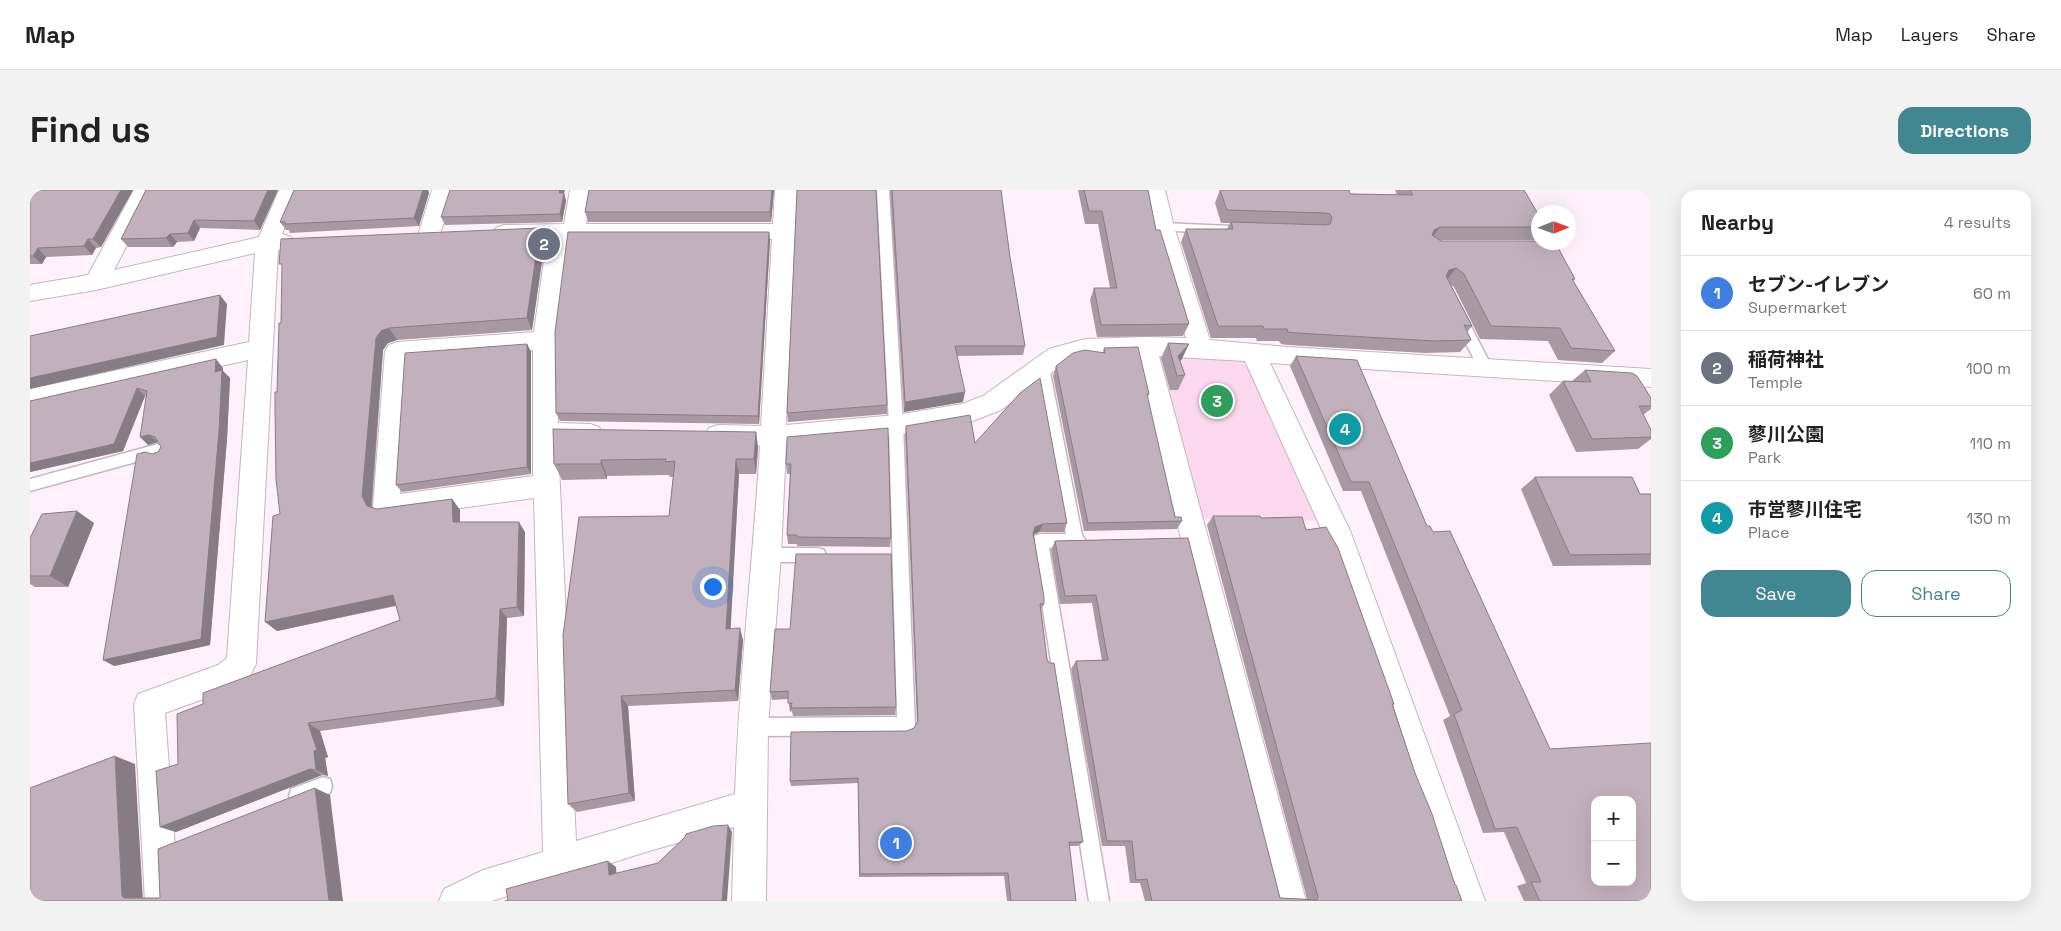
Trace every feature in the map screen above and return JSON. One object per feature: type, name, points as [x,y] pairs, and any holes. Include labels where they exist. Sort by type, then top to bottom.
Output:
[{"type":"street","points":[[96,282],[144,190]]},
{"type":"street","points":[[162,901],[168,847],[150,704],[228,676],[241,664],[267,243],[290,190]]},
{"type":"street","points":[[429,235],[443,190]]},
{"type":"street","points":[[560,863],[545,433],[545,340],[567,231],[581,190]]},
{"type":"street","points":[[749,901],[753,727],[767,555],[786,190]]},
{"type":"street","points":[[1154,190],[1163,227],[1201,348]]},
{"type":"street","points":[[485,233],[567,231],[785,232]]},
{"type":"street","points":[[30,292],[96,282],[267,243],[305,241]]},
{"type":"street","points":[[545,340],[397,351],[386,507],[547,485]]},
{"type":"street","points":[[1145,346],[1185,538],[1289,901]]},
{"type":"street","points":[[693,435],[772,436],[896,425],[964,414],[992,402],[1058,355],[1085,348],[1145,346],[1201,348],[1485,367],[1638,382]]},
{"type":"street","points":[[30,399],[262,348]]},
{"type":"street","points":[[1609,349],[1638,382]]},
{"type":"street","points":[[1253,352],[1337,533],[1468,901]]},
{"type":"street","points":[[545,433],[614,434]]},
{"type":"street","points":[[456,901],[483,887],[751,806]]},
{"type":"lane","points":[[753,727],[906,726],[896,425],[883,190]]},
{"type":"lane","points":[[1163,227],[1240,230]]},
{"type":"lane","points":[[1450,297],[1485,367]]},
{"type":"lane","points":[[1042,368],[1084,540],[1040,541],[1099,901]]},
{"type":"lane","points":[[30,484],[158,450],[160,454]]},
{"type":"lane","points":[[767,555],[834,556]]},
{"type":"lane","points":[[881,556],[900,556]]},
{"type":"lane","points":[[277,804],[323,786]]},
{"type":"shaded area","points":[[1145,346],[1253,352],[1332,521],[1191,519]]},
{"type":"building","points":[[30,190],[121,190],[93,239],[88,239],[84,246],[38,248],[33,256],[30,256]]},
{"type":"building","points":[[146,190],[268,190],[254,221],[194,220],[188,233],[170,234],[166,238],[121,239]]},
{"type":"building","points":[[294,190],[423,190],[414,218],[285,224],[285,222],[280,222]]},
{"type":"building","points":[[450,190],[560,190],[559,193],[564,193],[560,214],[441,217]]},
{"type":"building","points":[[589,190],[772,190],[770,212],[585,212]]},
{"type":"building","points":[[797,190],[876,190],[887,405],[787,413]]},
{"type":"building","points":[[892,190],[1001,190],[1025,346],[955,346],[965,392],[905,402]]},
{"type":"building","points":[[1084,190],[1148,190],[1156,230],[1160,230],[1189,324],[1101,325],[1094,288],[1117,288],[1102,211],[1089,211]]},
{"type":"building","points":[[1220,190],[1349,190],[1350,194],[1413,195],[1410,190],[1524,190],[1533,205],[1531,205],[1531,227],[1440,227],[1434,230],[1432,235],[1441,241],[1531,241],[1531,250],[1559,250],[1575,279],[1572,279],[1615,351],[1571,348],[1560,328],[1491,326],[1464,274],[1456,268],[1449,270],[1446,276],[1472,326],[1464,325],[1471,340],[1435,341],[1296,333],[1288,332],[1287,329],[1264,329],[1263,326],[1218,326],[1186,229],[1233,229],[1231,222],[1325,225],[1330,224],[1332,218],[1330,214],[1325,213],[1227,210]]},
{"type":"building","points":[[540,228],[527,318],[389,328],[381,331],[376,338],[362,496],[367,506],[377,509],[452,499],[453,522],[519,522],[517,607],[500,609],[496,698],[308,723],[317,750],[314,751],[316,770],[310,769],[160,827],[156,771],[178,764],[177,714],[203,704],[203,693],[400,620],[393,595],[265,622],[273,516],[280,514],[276,479],[275,392],[277,392],[279,323],[281,323],[282,264],[279,264],[281,239]]},
{"type":"building","points":[[568,232],[769,232],[758,416],[556,413],[555,332]]},
{"type":"building","points":[[220,295],[217,337],[30,378],[30,336]]},
{"type":"building","points":[[1168,343],[1189,344],[1178,356],[1185,375],[1177,376]]},
{"type":"building","points":[[527,344],[527,467],[396,485],[405,353]]},
{"type":"building","points":[[1138,347],[1175,517],[1181,517],[1182,521],[1088,523],[1056,366],[1073,353],[1085,350],[1105,353],[1104,348]]},
{"type":"building","points":[[1296,356],[1357,360],[1427,526],[1430,526],[1433,532],[1450,531],[1550,749],[1651,743],[1651,901],[1540,901],[1531,882],[1541,882],[1517,827],[1495,829],[1454,714],[1462,710],[1369,482],[1351,482]]},
{"type":"building","points":[[216,359],[215,372],[222,370],[219,431],[201,639],[103,660],[137,454],[145,452],[152,454],[158,452],[161,447],[155,437],[149,435],[140,437],[147,391],[137,388],[114,444],[30,463],[30,401]]},
{"type":"building","points":[[1585,370],[1632,373],[1637,376],[1651,398],[1651,406],[1639,406],[1651,430],[1651,437],[1592,439],[1563,381],[1591,382]]},
{"type":"building","points":[[1040,378],[1067,523],[1043,524],[1035,527],[1033,533],[1044,597],[1044,604],[1040,604],[1047,659],[1049,663],[1054,663],[1083,842],[1069,842],[1076,901],[1011,901],[1008,873],[860,874],[858,778],[790,781],[791,732],[907,731],[914,728],[918,721],[906,426],[970,415],[975,443],[1020,393]]},
{"type":"building","points":[[888,428],[891,538],[797,537],[797,535],[787,535],[791,464],[786,464],[787,437]]},
{"type":"building","points":[[553,429],[756,432],[754,459],[736,459],[726,629],[740,628],[735,690],[621,696],[629,793],[568,804],[563,635],[579,517],[669,516],[675,461],[665,462],[666,459],[601,460],[601,464],[554,464]]},
{"type":"building","points":[[1535,477],[1632,477],[1640,494],[1651,494],[1651,554],[1570,555]]},
{"type":"building","points":[[77,511],[50,576],[30,576],[30,538],[42,514]]},
{"type":"building","points":[[1213,516],[1302,517],[1306,530],[1326,527],[1338,548],[1394,704],[1392,704],[1415,773],[1432,814],[1462,901],[1152,901],[1147,879],[1136,880],[1132,841],[1107,841],[1076,661],[1108,660],[1096,595],[1065,596],[1055,541],[1188,538],[1280,898],[1317,900],[1318,897]]},
{"type":"building","points":[[796,554],[891,554],[896,707],[791,708],[792,703],[788,703],[788,691],[770,692],[775,629],[790,629]]},
{"type":"building","points":[[115,756],[122,896],[124,898],[160,898],[158,849],[315,788],[329,901],[30,901],[30,788]]},
{"type":"building","points":[[728,825],[722,901],[505,901],[508,900],[506,889],[608,861],[609,875],[658,863],[686,834],[713,826]]},
{"type":"place","name":"稲荷神社","points":[[544,244]]},
{"type":"place","name":"蓼川公園","points":[[1217,401]]},
{"type":"place","name":"市営蓼川住宅","points":[[1345,429]]},
{"type":"place","name":"セブン-イレブン","points":[[896,843]]}]
